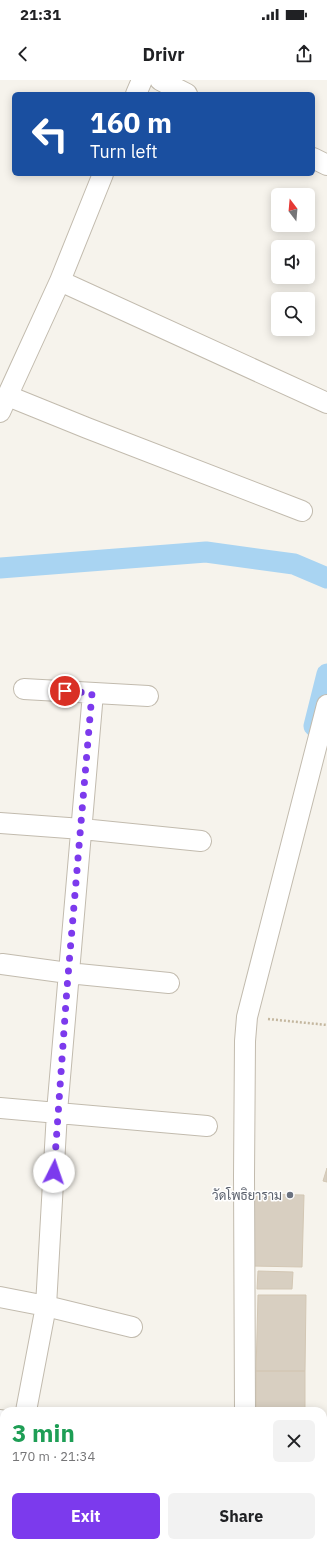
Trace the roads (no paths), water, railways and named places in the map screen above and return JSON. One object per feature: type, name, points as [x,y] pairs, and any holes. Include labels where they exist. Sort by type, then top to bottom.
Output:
[{"type":"street","points":[[137,92],[142,80]]},
{"type":"street","points":[[160,80],[184,92]]},
{"type":"street","points":[[315,159],[327,165]]},
{"type":"street","points":[[103,176],[60,281],[3,401],[148,452],[302,511]]},
{"type":"street","points":[[60,281],[327,403]]},
{"type":"street","points":[[24,688],[148,696]]},
{"type":"street","points":[[27,1407],[46,1306],[57,1112],[68,973],[82,829],[92,693]]},
{"type":"street","points":[[245,1407],[244,1160],[245,1041],[247,1017],[327,705]]},
{"type":"street","points":[[0,823],[82,829],[201,841]]},
{"type":"street","points":[[2,964],[68,973],[169,983]]},
{"type":"street","points":[[0,1108],[207,1126]]},
{"type":"street","points":[[0,1298],[46,1306],[132,1327]]},
{"type":"waterway","points":[[0,568],[206,552],[294,564],[327,578]]},
{"type":"waterway","points":[[314,726],[327,674]]},
{"type":"place","name":"วัดโพธิยาราม","points":[[290,1195]]}]
